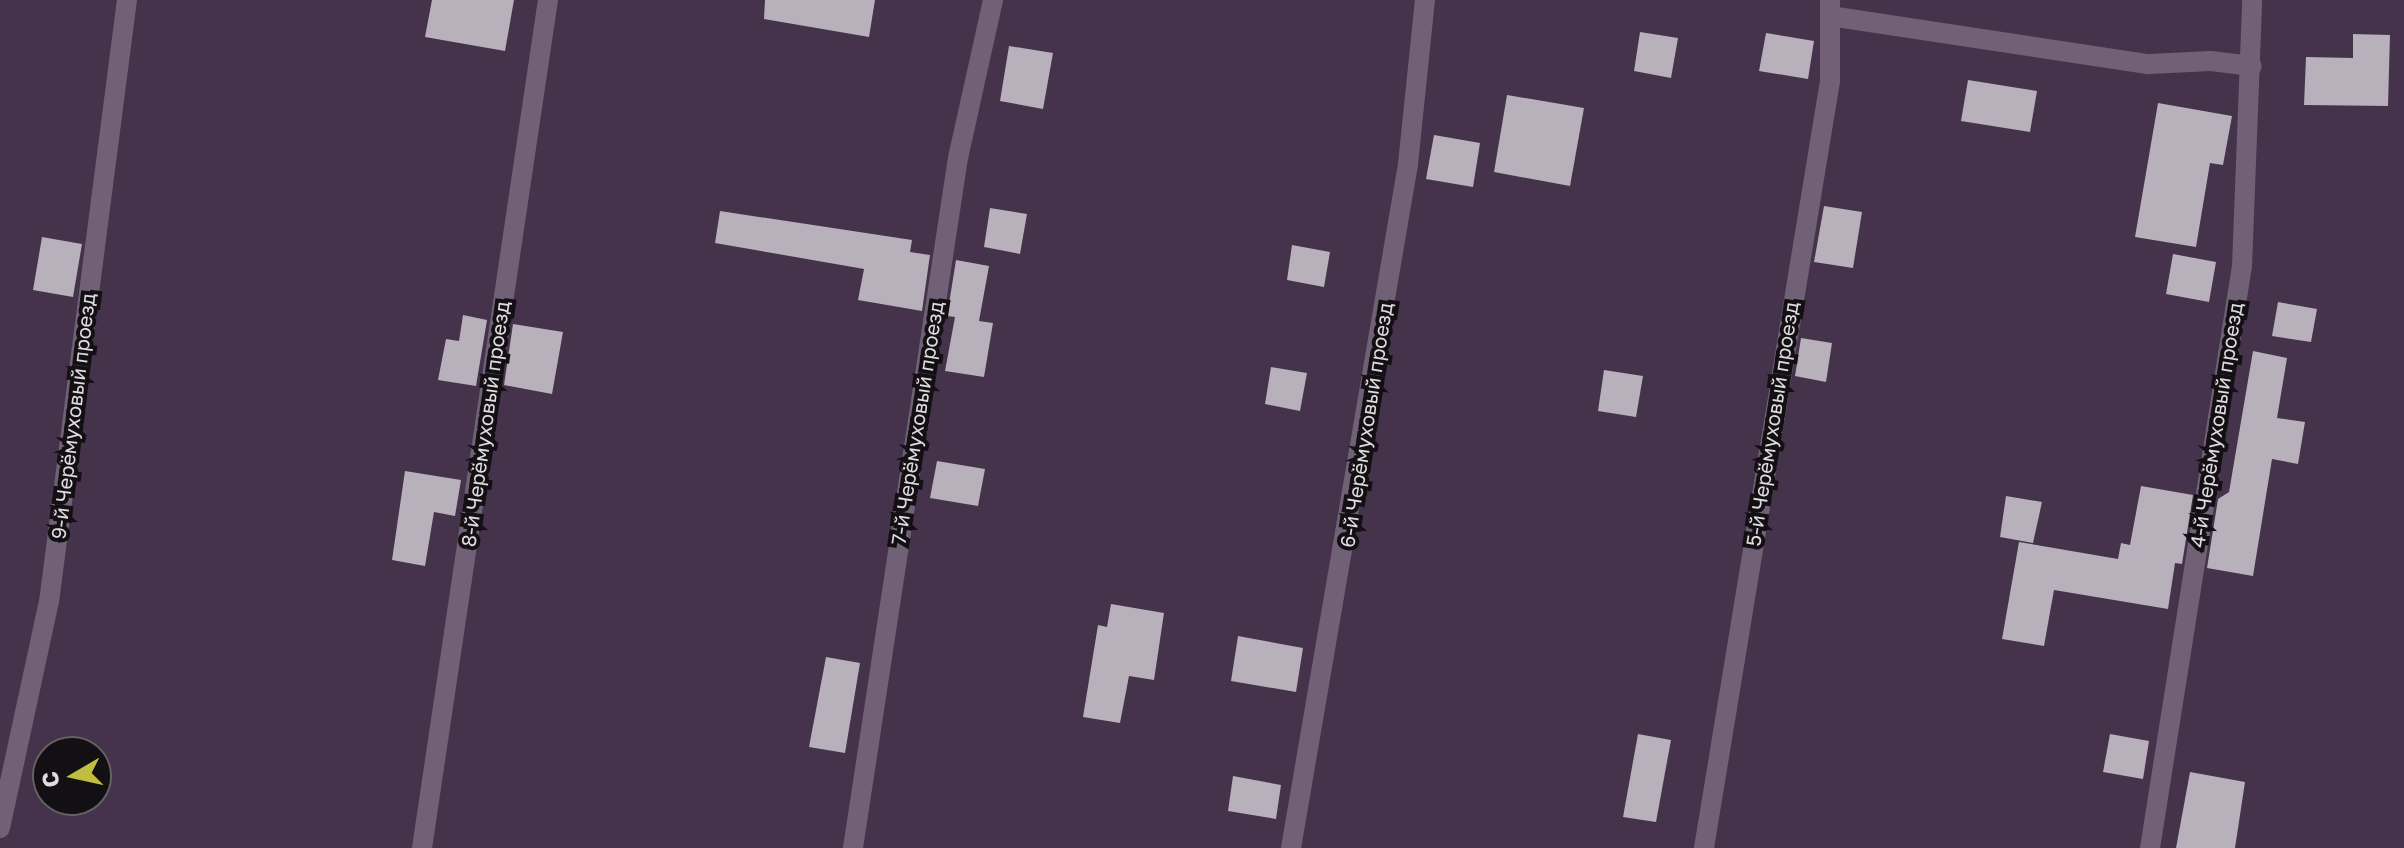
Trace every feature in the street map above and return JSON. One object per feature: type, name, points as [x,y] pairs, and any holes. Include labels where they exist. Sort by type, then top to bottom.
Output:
[{"type":"lane","name":"9-й Черёмуховый проезд","points":[[0,828],[49,602],[127,0]]},
{"type":"lane","name":"8-й Черёмуховый проезд","points":[[422,848],[548,0]]},
{"type":"lane","name":"7-й Черёмуховый проезд","points":[[853,848],[958,158],[993,0]]},
{"type":"lane","name":"6-й Черёмуховый проезд","points":[[1291,848],[1408,164],[1425,0]]},
{"type":"lane","name":"4-й Черёмуховый проезд","points":[[2150,848],[2242,266],[2252,66],[2252,0]]},
{"type":"lane","points":[[1830,8],[2149,64],[2211,61],[2252,66]]},
{"type":"lane","name":"5-й Черёмуховый проезд","points":[[1704,848],[1830,81],[1830,8]]},
{"type":"shaded area","points":[[0,0],[2404,0],[2404,848],[0,848]]},
{"type":"building","points":[[432,0],[514,0],[505,51],[425,37]]},
{"type":"building","points":[[765,0],[875,0],[869,37],[764,19]]},
{"type":"building","points":[[1640,32],[1678,38],[1671,78],[1634,71]]},
{"type":"building","points":[[1766,33],[1814,41],[1808,79],[1759,71]]},
{"type":"building","points":[[2353,34],[2390,35],[2388,106],[2304,105],[2306,57],[2353,58]]},
{"type":"building","points":[[1009,46],[1053,53],[1043,109],[1000,101]]},
{"type":"building","points":[[1968,80],[2037,91],[2030,132],[1961,121]]},
{"type":"building","points":[[1507,95],[1584,108],[1570,186],[1494,172]]},
{"type":"building","points":[[2158,103],[2232,116],[2223,165],[2210,163],[2196,247],[2135,237]]},
{"type":"building","points":[[1434,135],[1480,143],[1473,187],[1426,179]]},
{"type":"building","points":[[1824,206],[1862,212],[1853,268],[1814,262]]},
{"type":"building","points":[[990,208],[1027,214],[1020,254],[984,247]]},
{"type":"building","points":[[720,211],[912,240],[910,252],[930,255],[922,311],[858,300],[864,269],[715,243]]},
{"type":"building","points":[[42,237],[82,244],[73,297],[33,290]]},
{"type":"building","points":[[1292,245],[1330,252],[1324,287],[1287,280]]},
{"type":"building","points":[[2173,254],[2216,262],[2209,302],[2166,294]]},
{"type":"building","points":[[956,260],[989,266],[979,321],[993,323],[984,377],[945,371],[955,317],[947,316]]},
{"type":"building","points":[[2278,302],[2317,309],[2311,342],[2272,336]]},
{"type":"building","points":[[463,315],[487,320],[476,386],[438,380],[446,339],[459,341]]},
{"type":"building","points":[[513,324],[563,332],[552,394],[504,385]]},
{"type":"building","points":[[1801,338],[1832,343],[1826,382],[1795,376]]},
{"type":"building","points":[[2253,351],[2287,358],[2277,418],[2305,422],[2298,464],[2272,459],[2253,576],[2207,568],[2218,499],[2229,492]]},
{"type":"building","points":[[1271,367],[1307,373],[1300,411],[1265,404]]},
{"type":"building","points":[[1604,370],[1643,376],[1636,417],[1598,411]]},
{"type":"building","points":[[937,461],[985,469],[978,506],[930,498]]},
{"type":"building","points":[[405,471],[461,480],[455,516],[434,512],[425,566],[392,560]]},
{"type":"building","points":[[2141,486],[2193,495],[2182,564],[2175,563],[2168,609],[2054,590],[2044,646],[2002,639],[2019,542],[2118,559],[2121,543],[2130,545]]},
{"type":"building","points":[[2006,496],[2042,502],[2033,543],[2000,537]]},
{"type":"building","points":[[1111,604],[1164,613],[1154,680],[1129,676],[1120,723],[1083,717],[1098,625],[1107,627]]},
{"type":"building","points":[[1238,636],[1303,648],[1296,692],[1231,681]]},
{"type":"building","points":[[826,657],[860,663],[845,753],[809,747]]},
{"type":"building","points":[[1638,734],[1671,740],[1656,822],[1623,817]]},
{"type":"building","points":[[2110,734],[2149,741],[2143,779],[2103,772]]},
{"type":"building","points":[[2190,772],[2245,782],[2235,848],[2176,848]]},
{"type":"building","points":[[1233,776],[1281,785],[1276,819],[1228,811]]}]
